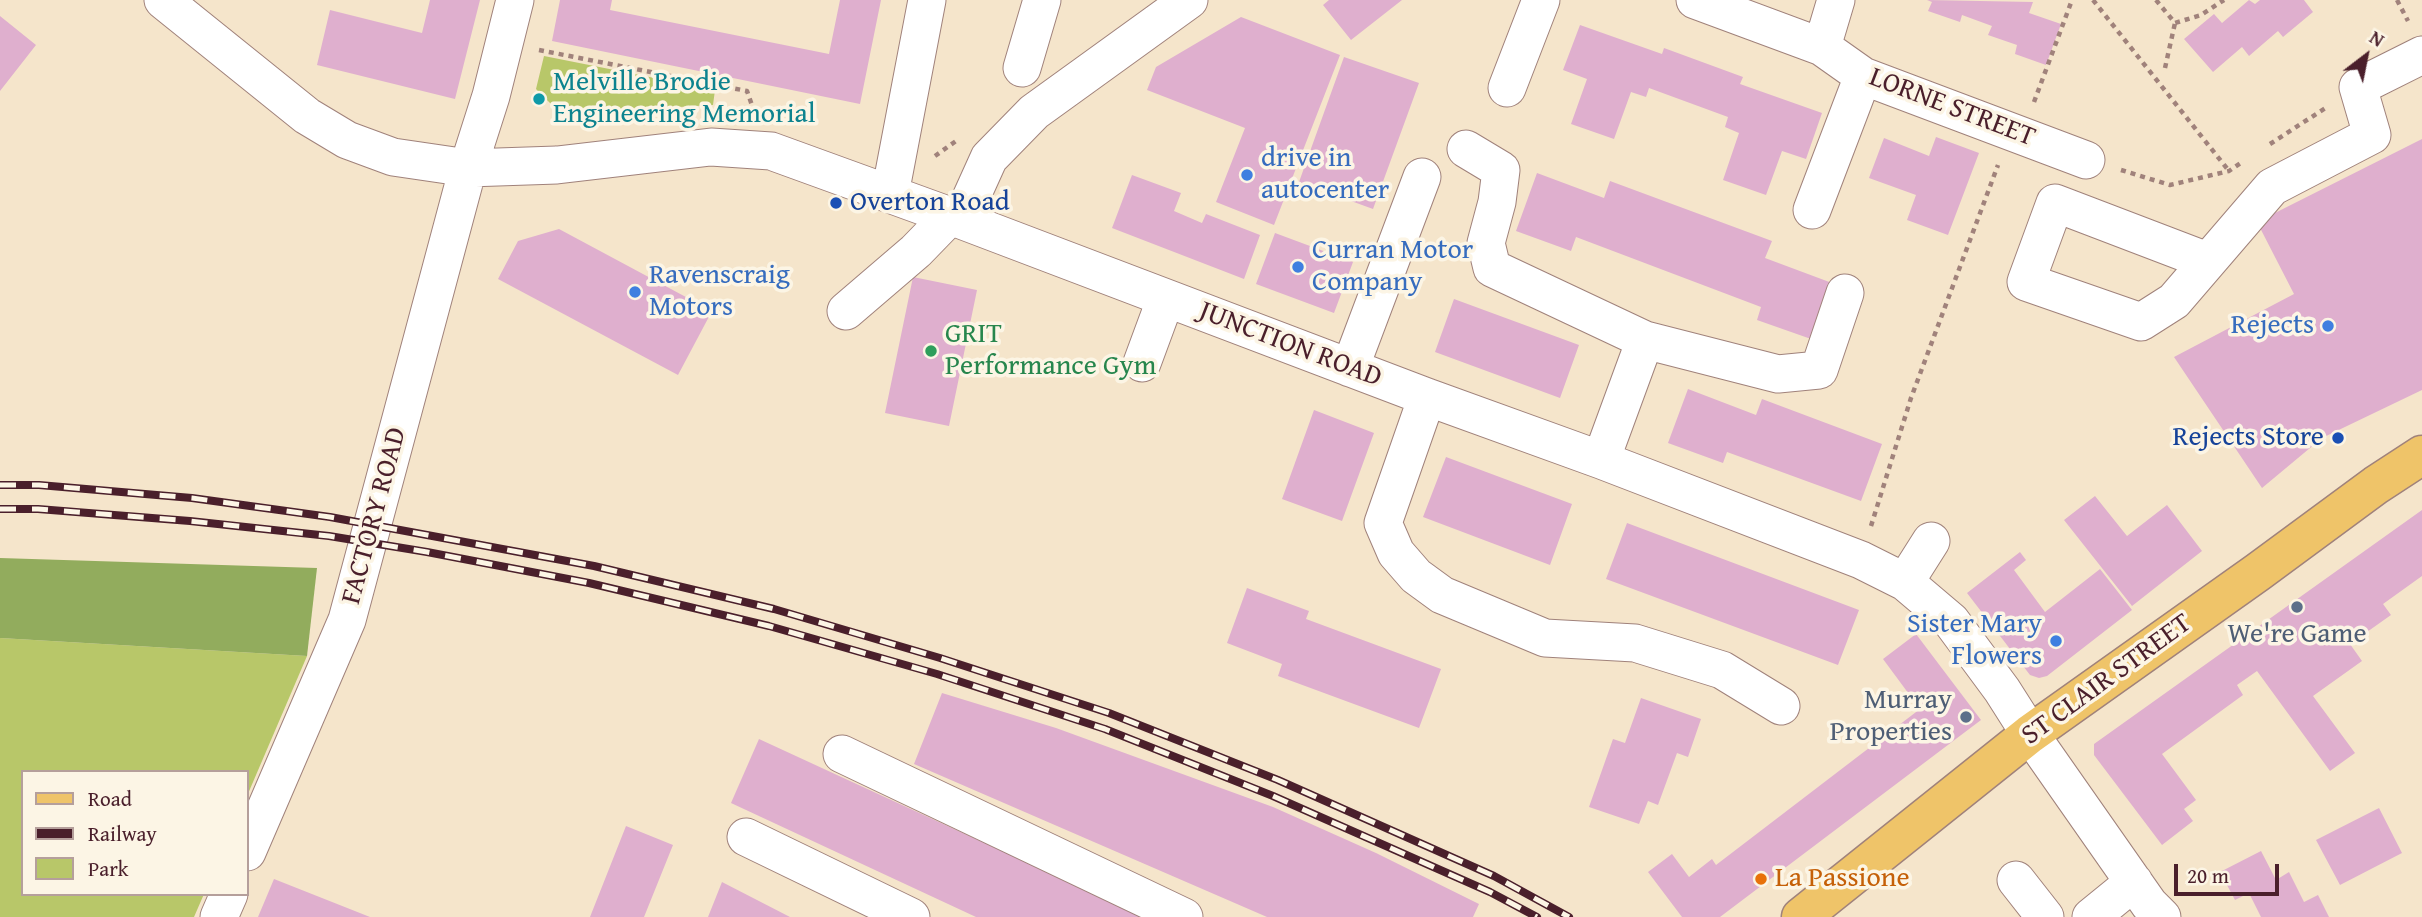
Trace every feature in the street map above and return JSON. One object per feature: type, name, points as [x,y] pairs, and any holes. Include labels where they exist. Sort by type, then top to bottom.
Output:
[{"type":"main road","name":"ST CLAIR STREET","points":[[1801,917],[2030,734],[2376,485],[2422,455]]},
{"type":"street","name":"JUNCTION ROAD","points":[[163,0],[307,116],[347,141],[393,158],[468,168],[566,164],[711,147],[771,151],[1601,460],[1861,560],[1905,582],[1951,621],[2002,690],[2149,904],[2162,917]]},
{"type":"street","name":"FACTORY ROAD","points":[[248,850],[347,621],[468,168],[491,96],[514,0]]},
{"type":"street","points":[[890,194],[927,0]]},
{"type":"street","points":[[1022,68],[1042,0]]},
{"type":"street","points":[[846,311],[956,218],[989,158],[1034,112],[1189,0]]},
{"type":"street","points":[[1507,88],[1541,0]]},
{"type":"street","name":"LORNE STREET","points":[[1696,0],[1822,47],[1863,76],[2086,160]]},
{"type":"street","points":[[1822,47],[1836,0]]},
{"type":"street","points":[[2207,261],[2055,203],[2026,282],[2141,322],[2174,301],[2272,187],[2372,135],[2358,87],[2422,55]]},
{"type":"street","points":[[1812,210],[1863,76]]},
{"type":"street","points":[[1466,149],[1502,170],[1486,243],[1492,268],[1645,340],[1778,374],[1819,370],[1845,293]]},
{"type":"street","points":[[1350,368],[1422,177]]},
{"type":"street","points":[[1142,363],[1166,298]]},
{"type":"street","points":[[1601,460],[1645,340]]},
{"type":"street","points":[[1427,397],[1383,523],[1396,553],[1416,576],[1442,595],[1545,638],[1634,643],[1722,670],[1781,706]]},
{"type":"street","points":[[1905,582],[1931,541]]},
{"type":"street","points":[[842,754],[1184,917]]},
{"type":"street","points":[[746,837],[911,917]]},
{"type":"street","points":[[2016,880],[2045,917]]},
{"type":"street","points":[[2091,917],[2134,882]]},
{"type":"street","points":[[219,917],[228,896]]},
{"type":"path","points":[[1861,560],[1911,398],[2072,0]]},
{"type":"path","points":[[2093,0],[2229,171]]},
{"type":"path","points":[[2156,0],[2175,23]]},
{"type":"path","points":[[2175,23],[2202,15],[2224,0]]},
{"type":"path","points":[[2165,68],[2175,23]]},
{"type":"path","points":[[504,43],[747,90],[755,114]]},
{"type":"path","points":[[2261,150],[2358,87]]},
{"type":"path","points":[[2086,160],[2171,185],[2229,171],[2250,157]]},
{"type":"green space","points":[[544,56],[715,90],[713,105],[561,114],[536,89]]},
{"type":"green space","points":[[0,558],[317,568],[307,656],[0,638]]},
{"type":"green space","points":[[0,638],[307,656],[248,794],[248,770],[21,770],[21,896],[203,896],[194,917],[0,917]]},
{"type":"building","points":[[430,0],[480,0],[455,99],[317,65],[330,10],[422,33]]},
{"type":"building","points":[[560,0],[612,0],[610,10],[829,54],[840,0],[881,0],[860,104],[552,41]]},
{"type":"building","points":[[1329,0],[1402,0],[1351,40],[1323,5]]},
{"type":"building","points":[[1927,0],[2033,2],[2029,13],[2061,24],[2046,65],[2015,54],[2017,45],[1988,35],[1992,26],[1962,15],[1960,22],[1928,11],[1932,2]]},
{"type":"building","points":[[2249,0],[2255,4],[2260,0],[2304,0],[2313,12],[2283,37],[2278,31],[2249,56],[2242,47],[2213,72],[2184,39],[2214,14],[2222,23]]},
{"type":"building","points":[[0,16],[36,45],[0,91]]},
{"type":"building","points":[[1241,17],[1340,55],[1274,225],[1216,202],[1245,128],[1147,90],[1156,67]]},
{"type":"building","points":[[1580,25],[1662,54],[1664,48],[1743,77],[1740,84],[1822,113],[1806,159],[1782,151],[1766,195],[1723,180],[1739,133],[1725,127],[1728,117],[1649,88],[1646,97],[1631,92],[1614,139],[1571,124],[1587,79],[1563,70]]},
{"type":"building","points":[[1344,57],[1419,83],[1373,209],[1299,182]]},
{"type":"building","points":[[1936,137],[1979,153],[1948,235],[1907,220],[1916,195],[1869,178],[1884,138],[1929,156]]},
{"type":"building","name":"Rejects","points":[[2422,139],[2422,390],[2322,438],[2262,488],[2174,357],[2294,294],[2257,222]]},
{"type":"building","points":[[1537,173],[1604,198],[1610,181],[1772,241],[1765,258],[1832,283],[1811,339],[1757,320],[1761,307],[1576,237],[1571,251],[1516,231]]},
{"type":"building","points":[[1132,175],[1181,193],[1174,211],[1202,223],[1206,214],[1260,235],[1244,279],[1112,228]]},
{"type":"building","points":[[559,229],[712,311],[678,375],[498,279],[518,241]]},
{"type":"building","points":[[1275,233],[1353,262],[1334,313],[1256,284]]},
{"type":"building","name":"GRIT Performance Gym","points":[[913,277],[977,290],[949,426],[885,413]]},
{"type":"building","points":[[1454,299],[1579,345],[1560,398],[1435,352]]},
{"type":"building","points":[[1688,389],[1756,415],[1762,399],[1882,444],[1861,501],[1727,452],[1723,463],[1668,443]]},
{"type":"building","points":[[1314,410],[1374,433],[1342,521],[1282,499]]},
{"type":"building","points":[[1446,457],[1572,504],[1550,565],[1423,517]]},
{"type":"building","points":[[2095,496],[2127,536],[2167,505],[2202,551],[2132,606],[2064,520]]},
{"type":"building","points":[[2422,510],[2422,576],[2383,604],[2391,615],[2350,644],[2362,661],[2313,696],[2355,753],[2330,771],[2257,671],[2237,685],[2243,695],[2162,754],[2196,800],[2184,809],[2193,821],[2162,845],[2094,755],[2094,744]]},
{"type":"building","points":[[1627,523],[1859,610],[1838,665],[1606,579]]},
{"type":"building","points":[[2020,552],[2026,560],[2014,570],[2045,612],[2100,569],[2132,610],[2047,676],[2039,678],[2030,675],[1967,593]]},
{"type":"building","points":[[1247,588],[1309,611],[1306,619],[1441,669],[1419,728],[1278,676],[1282,664],[1227,643]]},
{"type":"building","points":[[1916,634],[1981,720],[1720,917],[1682,917],[1648,872],[1672,854],[1689,877],[1712,859],[1716,865],[1920,709],[1883,659]]},
{"type":"building","points":[[942,693],[1056,728],[1273,807],[1376,853],[1479,904],[1473,917],[1267,917],[914,764]]},
{"type":"building","points":[[1641,698],[1701,719],[1688,757],[1677,753],[1658,805],[1648,801],[1639,824],[1589,807],[1613,739],[1625,743]]},
{"type":"building","points":[[759,739],[1145,917],[976,917],[731,803]]},
{"type":"building","points":[[2379,808],[2402,853],[2340,885],[2316,840]]},
{"type":"building","points":[[626,826],[673,845],[644,917],[590,917]]},
{"type":"building","points":[[2261,851],[2276,880],[2289,872],[2304,902],[2318,895],[2329,917],[2261,917],[2249,893],[2235,900],[2220,872]]},
{"type":"building","points":[[274,879],[370,917],[258,917]]},
{"type":"building","points":[[722,882],[790,917],[708,917]]},
{"type":"railway","points":[[0,485],[39,485],[192,498],[330,517],[594,566],[774,609],[940,658],[1109,713],[1278,780],[1494,876],[1569,917]]},
{"type":"railway","points":[[0,509],[38,509],[190,521],[329,536],[589,583],[769,626],[937,674],[1105,729],[1273,796],[1490,892],[1537,917]]},
{"type":"place","name":"Melville Brodie Engineering Memorial","points":[[539,99]]},
{"type":"place","name":"drive in autocenter","points":[[1247,175]]},
{"type":"place","name":"Overton Road","points":[[836,203]]},
{"type":"place","name":"Curran Motor Company","points":[[1298,267]]},
{"type":"place","name":"Ravenscraig Motors","points":[[635,292]]},
{"type":"place","name":"Rejects","points":[[2328,326]]},
{"type":"place","name":"GRIT Performance Gym","points":[[931,351]]},
{"type":"place","name":"Rejects Store","points":[[2338,438]]},
{"type":"place","name":"We're Game","points":[[2297,607]]},
{"type":"place","name":"Sister Mary Flowers","points":[[2056,641]]},
{"type":"place","name":"Murray Properties","points":[[1966,717]]},
{"type":"place","name":"La Passione","points":[[1761,879]]}]
